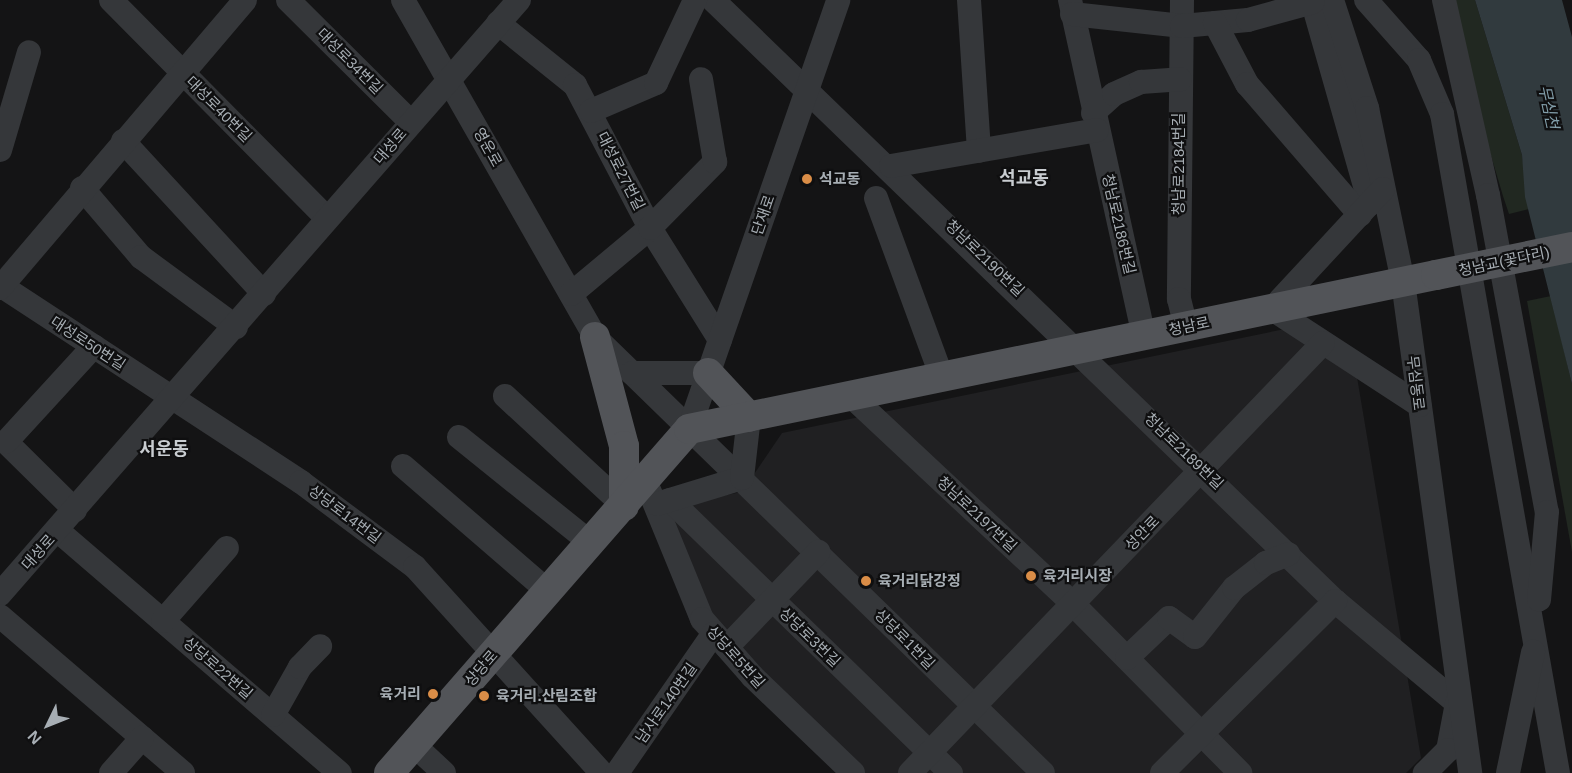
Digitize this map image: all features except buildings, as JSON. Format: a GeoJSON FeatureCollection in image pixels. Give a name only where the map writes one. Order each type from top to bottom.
{"type":"FeatureCollection","features":[{"type":"Feature","properties":{"kind":"main road","name":"청남교(꽃다리)"},"geometry":{"type":"LineString","coordinates":[[1436,275],[1572,247]]}},
{"type":"Feature","properties":{"kind":"main road","name":"청남로"},"geometry":{"type":"LineString","coordinates":[[689,429],[1436,275]]}},
{"type":"Feature","properties":{"kind":"main road"},"geometry":{"type":"LineString","coordinates":[[595,337],[619,418],[624,506]]}},
{"type":"Feature","properties":{"kind":"main road"},"geometry":{"type":"LineString","coordinates":[[708,373],[749,417]]}},
{"type":"Feature","properties":{"kind":"main road","name":"상당로"},"geometry":{"type":"LineString","coordinates":[[388,773],[624,506],[656,494],[689,429]]}},
{"type":"Feature","properties":{"kind":"street","name":"대성로40번길"},"geometry":{"type":"LineString","coordinates":[[111,0],[327,218]]}},
{"type":"Feature","properties":{"kind":"street","name":"대성로50번길"},"geometry":{"type":"LineString","coordinates":[[176,399],[0,286],[123,141],[186,76],[245,0]]}},
{"type":"Feature","properties":{"kind":"street","name":"대성로34번길"},"geometry":{"type":"LineString","coordinates":[[288,0],[411,122]]}},
{"type":"Feature","properties":{"kind":"street","name":"영운로"},"geometry":{"type":"LineString","coordinates":[[403,0],[595,337],[689,429]]}},
{"type":"Feature","properties":{"kind":"street","name":"대성로"},"geometry":{"type":"LineString","coordinates":[[0,594],[176,399],[327,218],[519,0]]}},
{"type":"Feature","properties":{"kind":"street"},"geometry":{"type":"LineString","coordinates":[[591,111],[656,83],[695,0]]}},
{"type":"Feature","properties":{"kind":"street","name":"청남로2190번길"},"geometry":{"type":"LineString","coordinates":[[713,0],[891,166],[1078,349]]}},
{"type":"Feature","properties":{"kind":"street","name":"단재로"},"geometry":{"type":"LineString","coordinates":[[689,429],[838,0]]}},
{"type":"Feature","properties":{"kind":"street"},"geometry":{"type":"LineString","coordinates":[[969,0],[979,151]]}},
{"type":"Feature","properties":{"kind":"street","name":"청남로2184번길"},"geometry":{"type":"LineString","coordinates":[[1182,0],[1179,299],[1186,327]]}},
{"type":"Feature","properties":{"kind":"street"},"geometry":{"type":"LineString","coordinates":[[1366,0],[1419,60],[1443,114],[1536,636],[1558,773]]}},
{"type":"Feature","properties":{"kind":"street"},"geometry":{"type":"LineString","coordinates":[[1444,0],[1488,195],[1547,512],[1536,636],[1508,773]]}},
{"type":"Feature","properties":{"kind":"street","name":"무심동로"},"geometry":{"type":"LineString","coordinates":[[1180,26],[1215,23],[1319,1],[1367,108],[1371,203],[1403,282],[1457,703],[1470,773]]}},
{"type":"Feature","properties":{"kind":"street","name":"청남로2186번길"},"geometry":{"type":"LineString","coordinates":[[1144,336],[1071,7],[1116,9],[1180,26]]}},
{"type":"Feature","properties":{"kind":"street","name":"대성로27번길"},"geometry":{"type":"LineString","coordinates":[[498,23],[575,85],[591,111],[650,228],[720,340]]}},
{"type":"Feature","properties":{"kind":"street","name":"무심동로"},"geometry":{"type":"LineString","coordinates":[[1215,23],[1247,84],[1371,203]]}},
{"type":"Feature","properties":{"kind":"street"},"geometry":{"type":"LineString","coordinates":[[0,150],[29,52]]}},
{"type":"Feature","properties":{"kind":"street"},"geometry":{"type":"LineString","coordinates":[[571,294],[650,228],[715,162],[701,79]]}},
{"type":"Feature","properties":{"kind":"street"},"geometry":{"type":"LineString","coordinates":[[891,166],[979,151],[1095,122],[1114,94],[1141,82],[1180,79]]}},
{"type":"Feature","properties":{"kind":"street"},"geometry":{"type":"LineString","coordinates":[[123,141],[264,294]]}},
{"type":"Feature","properties":{"kind":"street"},"geometry":{"type":"LineString","coordinates":[[82,188],[141,257],[236,327]]}},
{"type":"Feature","properties":{"kind":"street"},"geometry":{"type":"LineString","coordinates":[[876,198],[942,377]]}},
{"type":"Feature","properties":{"kind":"street"},"geometry":{"type":"LineString","coordinates":[[1371,203],[1272,309],[1419,405]]}},
{"type":"Feature","properties":{"kind":"street","name":"성안로"},"geometry":{"type":"LineString","coordinates":[[910,773],[1323,344]]}},
{"type":"Feature","properties":{"kind":"street"},"geometry":{"type":"LineString","coordinates":[[75,510],[3,439],[94,346]]}},
{"type":"Feature","properties":{"kind":"street","name":"청남로2189번길"},"geometry":{"type":"LineString","coordinates":[[1078,349],[1203,469],[1335,601],[1457,703]]}},
{"type":"Feature","properties":{"kind":"street"},"geometry":{"type":"LineString","coordinates":[[632,373],[708,373]]}},
{"type":"Feature","properties":{"kind":"street"},"geometry":{"type":"LineString","coordinates":[[505,396],[624,506]]}},
{"type":"Feature","properties":{"kind":"street","name":"청남로2197번길"},"geometry":{"type":"LineString","coordinates":[[851,396],[1073,604],[1240,773]]}},
{"type":"Feature","properties":{"kind":"street","name":"상당로14번길"},"geometry":{"type":"LineString","coordinates":[[176,399],[416,567],[602,773]]}},
{"type":"Feature","properties":{"kind":"street"},"geometry":{"type":"LineString","coordinates":[[656,494],[742,478],[749,417]]}},
{"type":"Feature","properties":{"kind":"street","name":"상당로1번길"},"geometry":{"type":"LineString","coordinates":[[689,429],[1043,773]]}},
{"type":"Feature","properties":{"kind":"street"},"geometry":{"type":"LineString","coordinates":[[459,437],[591,543]]}},
{"type":"Feature","properties":{"kind":"street"},"geometry":{"type":"LineString","coordinates":[[403,466],[548,591]]}},
{"type":"Feature","properties":{"kind":"street","name":"상당로3번길"},"geometry":{"type":"LineString","coordinates":[[656,494],[772,600],[951,773]]}},
{"type":"Feature","properties":{"kind":"street","name":"상당로5번길"},"geometry":{"type":"LineString","coordinates":[[656,494],[702,619],[720,640],[854,773]]}},
{"type":"Feature","properties":{"kind":"street","name":"상당로22번길"},"geometry":{"type":"LineString","coordinates":[[57,530],[340,773]]}},
{"type":"Feature","properties":{"kind":"street"},"geometry":{"type":"LineString","coordinates":[[163,621],[227,548]]}},
{"type":"Feature","properties":{"kind":"street","name":"남사로140번길"},"geometry":{"type":"LineString","coordinates":[[617,773],[720,640],[772,600],[818,552]]}},
{"type":"Feature","properties":{"kind":"street"},"geometry":{"type":"LineString","coordinates":[[1126,658],[1169,618],[1195,637],[1234,588],[1266,563],[1288,554]]}},
{"type":"Feature","properties":{"kind":"street"},"geometry":{"type":"LineString","coordinates":[[1162,773],[1335,601]]}},
{"type":"Feature","properties":{"kind":"street"},"geometry":{"type":"LineString","coordinates":[[0,616],[183,773]]}},
{"type":"Feature","properties":{"kind":"street"},"geometry":{"type":"LineString","coordinates":[[273,715],[300,668],[320,646]]}},
{"type":"Feature","properties":{"kind":"street"},"geometry":{"type":"LineString","coordinates":[[1425,773],[1448,750],[1457,703]]}},
{"type":"Feature","properties":{"kind":"street"},"geometry":{"type":"LineString","coordinates":[[111,773],[142,738]]}},
{"type":"Feature","properties":{"kind":"street"},"geometry":{"type":"LineString","coordinates":[[414,745],[444,773]]}},
{"type":"Feature","properties":{"kind":"shaded area"},"geometry":{"type":"Polygon","coordinates":[[[1455,0],[1475,0],[1522,155],[1529,209],[1509,214],[1473,95],[1455,0]]]}},
{"type":"Feature","properties":{"kind":"shaded area"},"geometry":{"type":"Polygon","coordinates":[[[1551,296],[1572,384],[1572,552],[1527,301],[1551,296]]]}},
{"type":"Feature","properties":{"kind":"shaded area","name":"육거리시장"},"geometry":{"type":"Polygon","coordinates":[[[1285,329],[1357,377],[1421,758],[1406,773],[844,773],[692,627],[655,526],[669,506],[742,492],[782,433],[1285,329]]]}},
{"type":"Feature","properties":{"kind":"water","name":"무심천"},"geometry":{"type":"Polygon","coordinates":[[[1475,0],[1562,0],[1572,37],[1572,384],[1525,197],[1522,155],[1475,0]]]}},
{"type":"Feature","properties":{"kind":"place","name":"석교동"},"geometry":{"type":"Point","coordinates":[807,179]}},
{"type":"Feature","properties":{"kind":"place","name":"육거리시장"},"geometry":{"type":"Point","coordinates":[1031,576]}},
{"type":"Feature","properties":{"kind":"place","name":"육거리닭강정"},"geometry":{"type":"Point","coordinates":[866,581]}},
{"type":"Feature","properties":{"kind":"place","name":"육거리"},"geometry":{"type":"Point","coordinates":[433,694]}},
{"type":"Feature","properties":{"kind":"place","name":"육거리.산림조합"},"geometry":{"type":"Point","coordinates":[484,696]}},
{"type":"Feature","properties":{"kind":"district","name":"석교동"},"geometry":{"type":"Point","coordinates":[1024,178]}},
{"type":"Feature","properties":{"kind":"district","name":"서운동"},"geometry":{"type":"Point","coordinates":[164,449]}}]}
